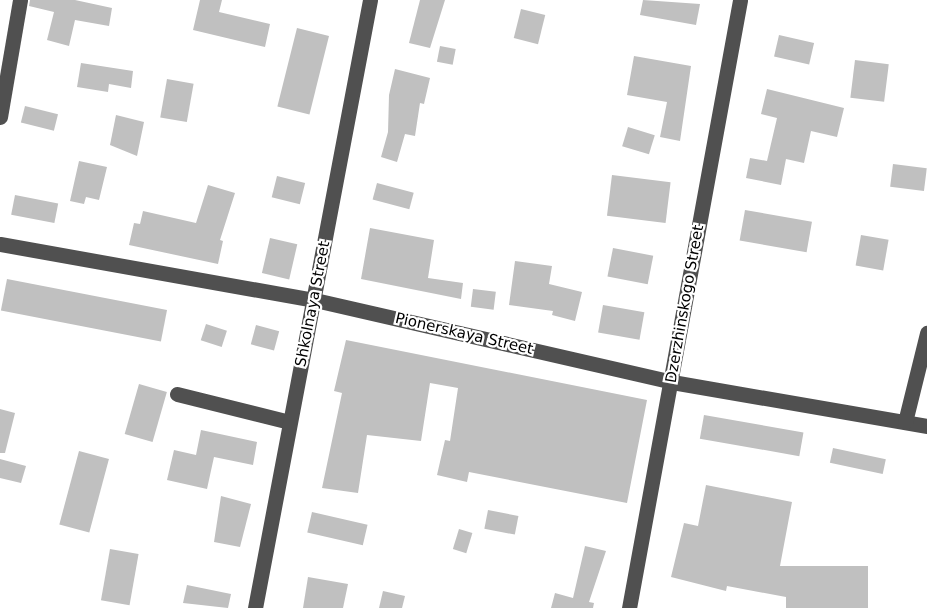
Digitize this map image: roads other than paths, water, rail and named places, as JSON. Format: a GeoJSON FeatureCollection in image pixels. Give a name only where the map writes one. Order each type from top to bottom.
{"type":"FeatureCollection","features":[{"type":"Feature","properties":{"kind":"street"},"geometry":{"type":"LineString","coordinates":[[0,117],[20,0]]}},
{"type":"Feature","properties":{"kind":"street","name":"Shkolnaya Street"},"geometry":{"type":"LineString","coordinates":[[255,608],[370,0]]}},
{"type":"Feature","properties":{"kind":"street","name":"Dzerzhinskogo Street"},"geometry":{"type":"LineString","coordinates":[[629,608],[741,0]]}},
{"type":"Feature","properties":{"kind":"street","name":"Pionerskaya Street"},"geometry":{"type":"LineString","coordinates":[[0,244],[315,300],[672,382],[927,426]]}},
{"type":"Feature","properties":{"kind":"street"},"geometry":{"type":"LineString","coordinates":[[905,422],[927,333]]}},
{"type":"Feature","properties":{"kind":"street"},"geometry":{"type":"LineString","coordinates":[[177,394],[289,422]]}}]}
